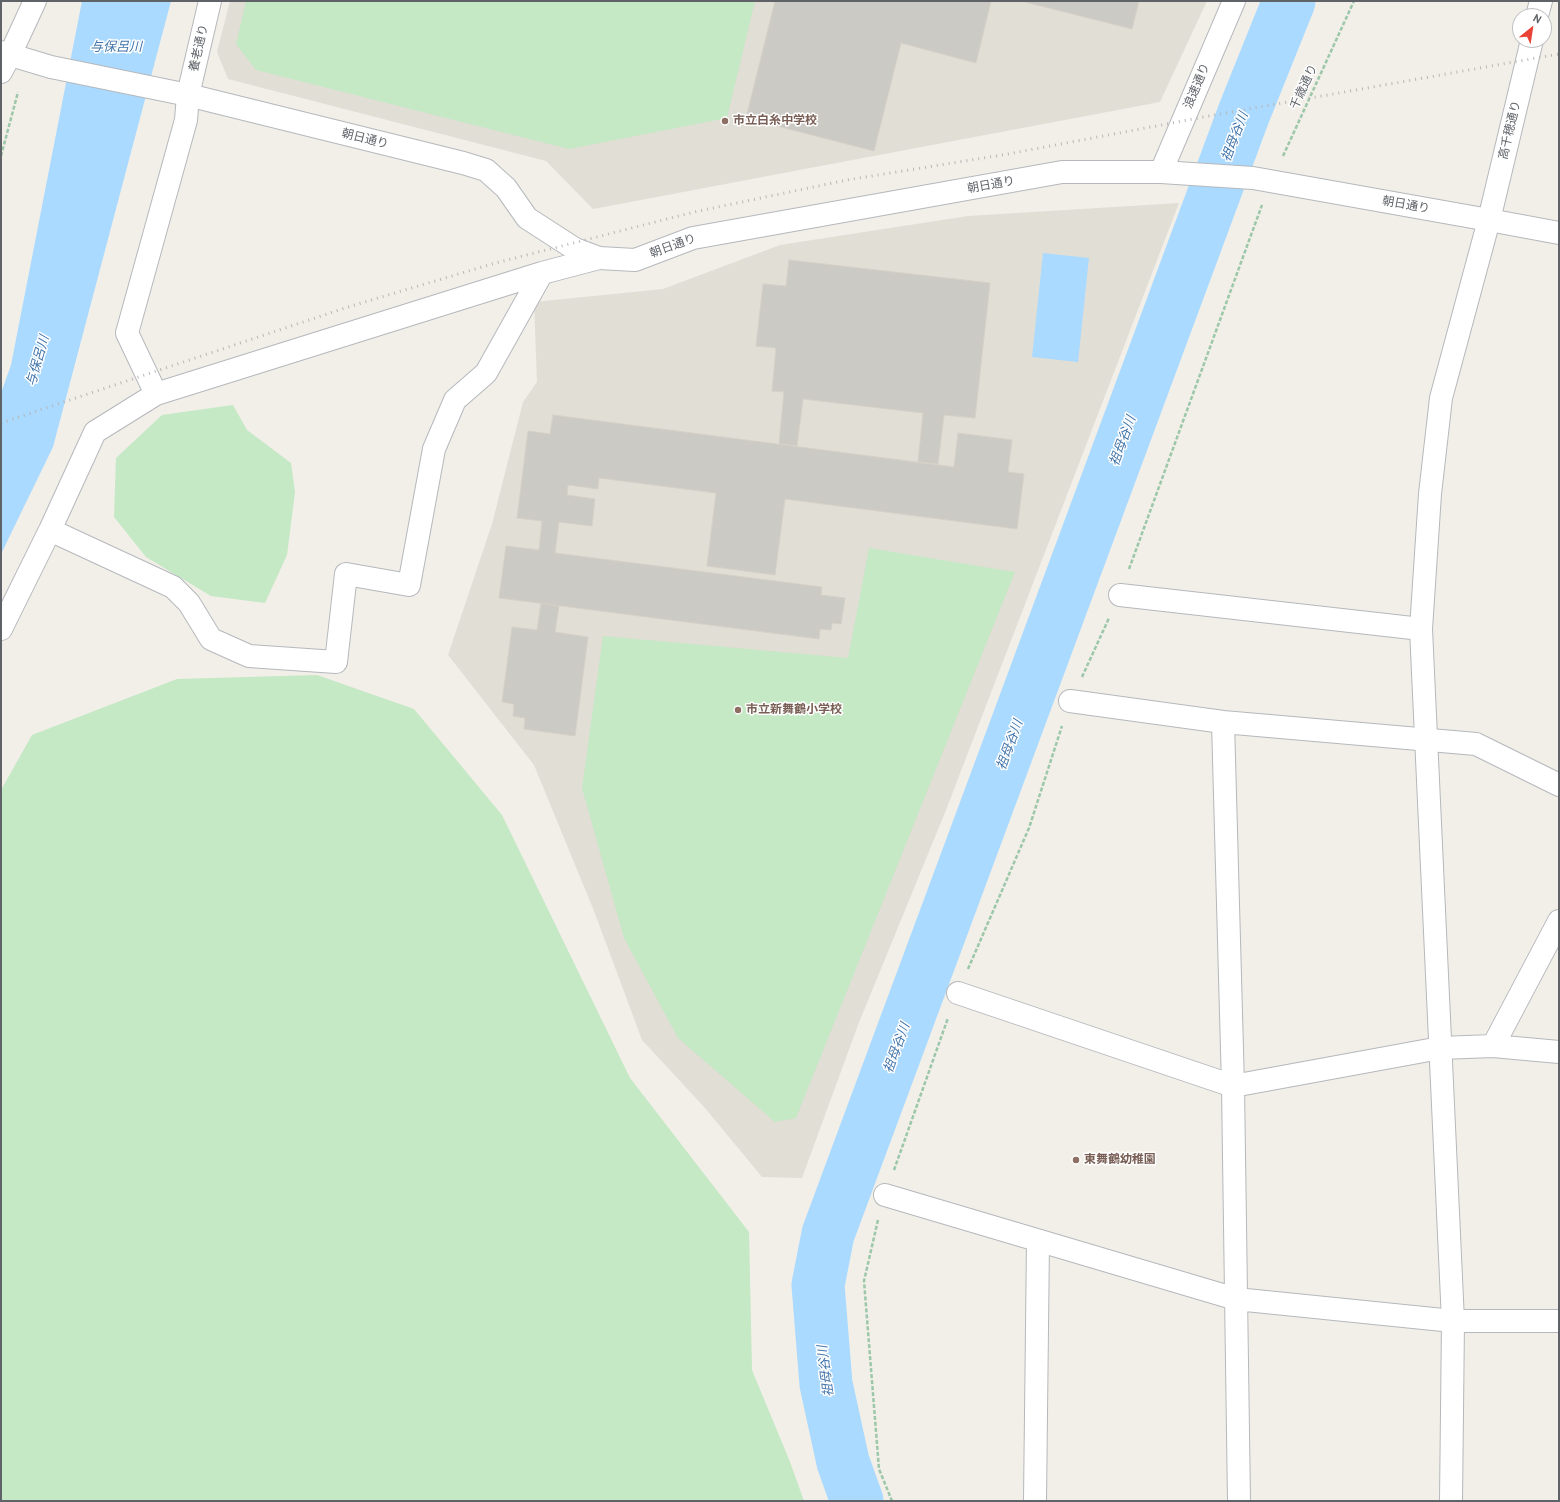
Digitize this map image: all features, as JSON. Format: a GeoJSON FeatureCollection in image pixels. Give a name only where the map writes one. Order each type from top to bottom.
{"type":"FeatureCollection","features":[{"type":"Feature","properties":{"kind":"street"},"geometry":{"type":"LineString","coordinates":[[4,59],[35,1]]}},
{"type":"Feature","properties":{"kind":"street","name":"養老通り"},"geometry":{"type":"LineString","coordinates":[[156,394],[127,333],[186,120],[188,95],[210,1]]}},
{"type":"Feature","properties":{"kind":"street","name":"浪速通り"},"geometry":{"type":"LineString","coordinates":[[1161,172],[1234,1]]}},
{"type":"Feature","properties":{"kind":"street","name":"高千穂通り"},"geometry":{"type":"LineString","coordinates":[[1451,1501],[1453,1321],[1421,628],[1430,494],[1441,398],[1489,220],[1530,48]]}},
{"type":"Feature","properties":{"kind":"street","name":"朝日通り"},"geometry":{"type":"LineString","coordinates":[[4,59],[188,95],[486,170],[506,188],[527,218],[576,249],[599,258],[635,260],[693,238],[1062,172],[1161,172],[1262,179],[1559,233]]}},
{"type":"Feature","properties":{"kind":"street"},"geometry":{"type":"LineString","coordinates":[[1,630],[50,530],[95,432],[156,394],[542,273],[599,258]]}},
{"type":"Feature","properties":{"kind":"street"},"geometry":{"type":"LineString","coordinates":[[50,530],[173,587],[190,603],[211,638],[249,656],[336,662],[346,574],[409,585],[434,449],[455,400],[486,373],[542,273]]}},
{"type":"Feature","properties":{"kind":"street"},"geometry":{"type":"LineString","coordinates":[[1120,595],[1421,628]]}},
{"type":"Feature","properties":{"kind":"street"},"geometry":{"type":"LineString","coordinates":[[1070,701],[1222,722],[1476,744],[1559,785]]}},
{"type":"Feature","properties":{"kind":"street"},"geometry":{"type":"LineString","coordinates":[[1222,722],[1233,1086],[1239,1501]]}},
{"type":"Feature","properties":{"kind":"street"},"geometry":{"type":"LineString","coordinates":[[1493,1046],[1559,921]]}},
{"type":"Feature","properties":{"kind":"street"},"geometry":{"type":"LineString","coordinates":[[958,992],[1233,1086],[1440,1048],[1493,1046],[1559,1052]]}},
{"type":"Feature","properties":{"kind":"street"},"geometry":{"type":"LineString","coordinates":[[885,1195],[1236,1299],[1453,1321],[1559,1321]]}},
{"type":"Feature","properties":{"kind":"street"},"geometry":{"type":"LineString","coordinates":[[1035,1501],[1038,1241]]}},
{"type":"Feature","properties":{"kind":"path","name":"千歳通り"},"geometry":{"type":"LineString","coordinates":[[892,1501],[879,1469],[864,1281],[885,1195],[958,992],[1029,828],[1070,701],[1120,595],[1262,179],[1354,1]]}},
{"type":"Feature","properties":{"kind":"path"},"geometry":{"type":"LineString","coordinates":[[1,156],[19,89]]}},
{"type":"Feature","properties":{"kind":"shaded area","name":"市立白糸中学校"},"geometry":{"type":"Polygon","coordinates":[[[230,1],[1207,1],[1160,102],[593,209],[546,161],[228,79],[217,52],[230,1]]]}},
{"type":"Feature","properties":{"kind":"shaded area","name":"市立新舞鶴小学校"},"geometry":{"type":"Polygon","coordinates":[[[1179,203],[946,810],[858,1025],[802,1178],[762,1177],[705,1108],[642,1040],[594,911],[534,765],[448,655],[492,524],[523,402],[537,382],[534,302],[663,289],[780,245],[968,216],[1179,203]]]}},
{"type":"Feature","properties":{"kind":"green space"},"geometry":{"type":"Polygon","coordinates":[[[246,1],[755,1],[727,118],[569,149],[256,70],[236,44],[246,1]]]}},
{"type":"Feature","properties":{"kind":"green space"},"geometry":{"type":"Polygon","coordinates":[[[233,405],[247,430],[291,463],[295,492],[287,555],[265,603],[211,596],[146,557],[114,517],[116,458],[162,415],[233,405]]]}},
{"type":"Feature","properties":{"kind":"green space"},"geometry":{"type":"Polygon","coordinates":[[[869,548],[1015,572],[796,1118],[775,1122],[678,1038],[624,938],[582,788],[603,636],[848,658],[869,548]]]}},
{"type":"Feature","properties":{"kind":"green space"},"geometry":{"type":"Polygon","coordinates":[[[317,675],[414,709],[502,815],[630,1078],[749,1232],[752,1370],[790,1462],[804,1501],[1,1501],[1,790],[32,735],[177,679],[317,675]]]}},
{"type":"Feature","properties":{"kind":"water","name":"与保呂川"},"geometry":{"type":"Polygon","coordinates":[[[82,1],[171,1],[53,447],[1,554],[1,393],[11,365],[82,1]]]}},
{"type":"Feature","properties":{"kind":"water"},"geometry":{"type":"Polygon","coordinates":[[[1043,253],[1089,258],[1078,362],[1032,357],[1043,253]]]}},
{"type":"Feature","properties":{"kind":"building"},"geometry":{"type":"Polygon","coordinates":[[[775,1],[991,1],[976,63],[901,43],[874,151],[746,118],[775,1]]]}},
{"type":"Feature","properties":{"kind":"building"},"geometry":{"type":"Polygon","coordinates":[[[1021,1],[1139,1],[1132,29],[1021,1]]]}},
{"type":"Feature","properties":{"kind":"building"},"geometry":{"type":"Polygon","coordinates":[[[789,260],[990,283],[975,418],[944,415],[938,464],[918,462],[923,413],[803,399],[797,446],[779,444],[784,392],[772,391],[776,348],[756,346],[763,284],[786,286],[789,260]]]}},
{"type":"Feature","properties":{"kind":"building"},"geometry":{"type":"Polygon","coordinates":[[[553,415],[954,467],[958,433],[1012,440],[1008,472],[1024,474],[1017,529],[785,499],[775,575],[707,566],[716,493],[599,478],[598,489],[568,485],[567,495],[595,499],[592,526],[559,522],[555,553],[822,587],[821,595],[845,598],[841,624],[832,623],[831,630],[820,629],[819,639],[499,598],[506,546],[539,550],[542,521],[517,518],[528,431],[550,434],[553,415]]]}},
{"type":"Feature","properties":{"kind":"building"},"geometry":{"type":"Polygon","coordinates":[[[541,603],[559,606],[555,632],[588,637],[575,736],[524,729],[525,718],[513,716],[514,704],[502,702],[512,627],[537,630],[541,603]]]}},
{"type":"Feature","properties":{"kind":"waterway","name":"祖母谷川"},"geometry":{"type":"LineString","coordinates":[[857,1501],[843,1462],[826,1384],[818,1285],[828,1234],[1244,113],[1289,1]]}},
{"type":"Feature","properties":{"kind":"railway"},"geometry":{"type":"LineString","coordinates":[[1,423],[348,307],[492,264],[694,212],[847,180],[1008,154],[1209,116],[1559,54]]}},
{"type":"Feature","properties":{"kind":"place","name":"市立白糸中学校"},"geometry":{"type":"Point","coordinates":[725,121]}},
{"type":"Feature","properties":{"kind":"place","name":"市立新舞鶴小学校"},"geometry":{"type":"Point","coordinates":[738,710]}},
{"type":"Feature","properties":{"kind":"place","name":"東舞鶴幼稚園"},"geometry":{"type":"Point","coordinates":[1076,1160]}}]}
